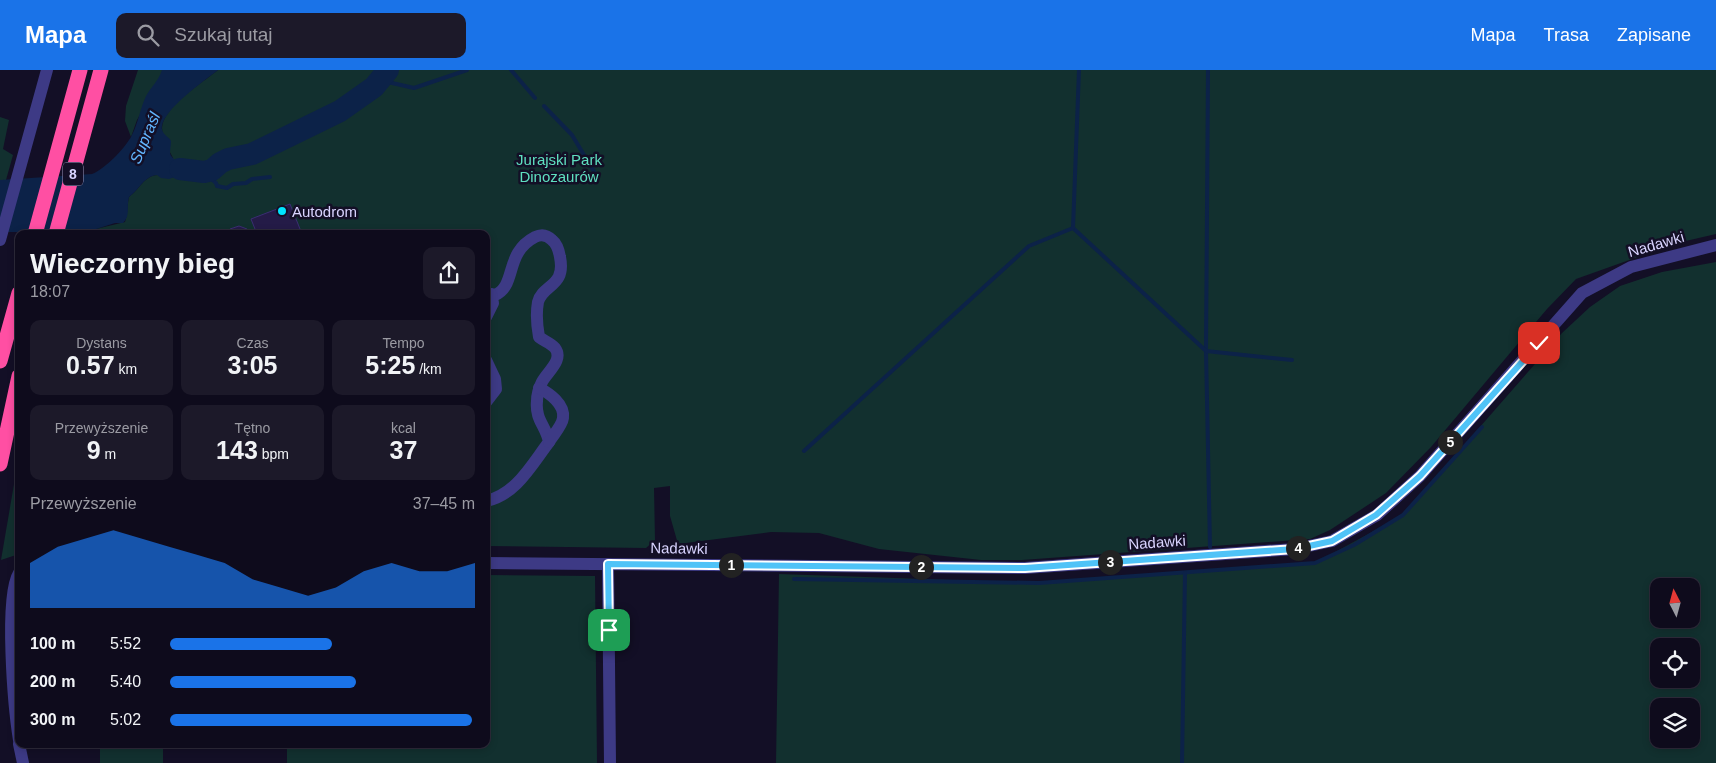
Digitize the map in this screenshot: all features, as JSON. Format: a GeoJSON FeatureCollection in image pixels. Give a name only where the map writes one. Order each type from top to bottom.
{"type":"FeatureCollection","features":[{"type":"Feature","properties":{"kind":"highway","name":"8"},"geometry":{"type":"LineString","coordinates":[[36,230],[80,70]]}},
{"type":"Feature","properties":{"kind":"highway","name":"8"},"geometry":{"type":"LineString","coordinates":[[57,230],[101,70]]}},
{"type":"Feature","properties":{"kind":"highway"},"geometry":{"type":"LineString","coordinates":[[0,361],[15,307]]}},
{"type":"Feature","properties":{"kind":"highway"},"geometry":{"type":"LineString","coordinates":[[0,464],[15,395]]}},
{"type":"Feature","properties":{"kind":"street"},"geometry":{"type":"LineString","coordinates":[[0,240],[46,70]]}},
{"type":"Feature","properties":{"kind":"street"},"geometry":{"type":"LineString","coordinates":[[490,293],[495,295],[500,293],[506,286],[518,250],[539,235],[545,235],[552,240],[558,248],[562,268],[558,280],[540,298],[538,305],[539,337],[554,346],[558,357],[556,363],[542,380],[537,402],[537,416],[548,442]]}},
{"type":"Feature","properties":{"kind":"street","name":"Nadawki"},"geometry":{"type":"LineString","coordinates":[[490,563],[1025,568],[1295,549],[1332,541],[1376,515],[1420,476],[1582,293],[1631,267],[1716,245]]}},
{"type":"Feature","properties":{"kind":"street"},"geometry":{"type":"LineString","coordinates":[[490,298],[492,308],[490,311]]}},
{"type":"Feature","properties":{"kind":"street"},"geometry":{"type":"LineString","coordinates":[[490,368],[495,379],[496,389],[490,397]]}},
{"type":"Feature","properties":{"kind":"street"},"geometry":{"type":"LineString","coordinates":[[490,499],[510,490],[523,477],[563,419],[559,404],[549,393],[539,388]]}},
{"type":"Feature","properties":{"kind":"street"},"geometry":{"type":"LineString","coordinates":[[608,564],[610,763]]}},
{"type":"Feature","properties":{"kind":"street"},"geometry":{"type":"LineString","coordinates":[[15,583],[12,627],[12,680],[15,706]]}},
{"type":"Feature","properties":{"kind":"street"},"geometry":{"type":"LineString","coordinates":[[20,748],[23,763]]}},
{"type":"Feature","properties":{"kind":"green space"},"geometry":{"type":"Polygon","coordinates":[[[138,70],[164,70],[137,120],[131,137],[125,121],[126,106],[138,70]]]}},
{"type":"Feature","properties":{"kind":"green space","name":"Jurajski Park Dinozaurów"},"geometry":{"type":"Polygon","coordinates":[[[218,70],[1716,70],[1716,234],[1677,243],[1576,279],[1547,309],[1431,447],[1386,493],[1330,530],[1310,539],[1022,560],[981,560],[879,549],[819,533],[771,532],[678,544],[670,516],[670,486],[654,488],[655,540],[646,548],[490,546],[490,230],[92,230],[125,222],[129,197],[145,181],[157,175],[173,158],[162,128],[169,112],[184,96],[218,70]]]}},
{"type":"Feature","properties":{"kind":"green space"},"geometry":{"type":"Polygon","coordinates":[[[0,117],[9,120],[3,149],[13,155],[6,180],[0,180],[0,117]]]}},
{"type":"Feature","properties":{"kind":"green space"},"geometry":{"type":"Polygon","coordinates":[[[1716,262],[1716,763],[776,763],[779,574],[1039,583],[1315,563],[1403,515],[1562,333],[1590,307],[1620,286],[1662,272],[1716,262]]]}},
{"type":"Feature","properties":{"kind":"green space"},"geometry":{"type":"Polygon","coordinates":[[[15,478],[15,555],[1,560],[15,478]]]}},
{"type":"Feature","properties":{"kind":"green space"},"geometry":{"type":"Polygon","coordinates":[[[490,575],[595,576],[597,763],[287,763],[287,748],[490,748],[490,575]]]}},
{"type":"Feature","properties":{"kind":"green space"},"geometry":{"type":"Polygon","coordinates":[[[100,748],[163,748],[163,763],[100,763],[100,748]]]}},
{"type":"Feature","properties":{"kind":"water","name":"Supraśl"},"geometry":{"type":"Polygon","coordinates":[[[162,70],[218,70],[183,98],[166,116],[162,125],[163,132],[171,141],[170,153],[172,157],[186,165],[207,168],[210,172],[208,176],[183,174],[169,179],[161,178],[157,175],[152,176],[129,197],[128,214],[123,223],[115,223],[93,230],[15,230],[15,232],[0,232],[0,180],[92,174],[103,168],[128,142],[146,96],[162,70]]]}},
{"type":"Feature","properties":{"kind":"building","name":"Autodrom"},"geometry":{"type":"Polygon","coordinates":[[[290,204],[300,230],[255,230],[251,219],[290,204]]]}},
{"type":"Feature","properties":{"kind":"building"},"geometry":{"type":"Polygon","coordinates":[[[239,226],[248,230],[229,230],[239,226]]]}},
{"type":"Feature","properties":{"kind":"waterway"},"geometry":{"type":"LineString","coordinates":[[180,169],[204,172],[212,170],[228,159],[252,154],[340,111],[374,87],[388,70]]}},
{"type":"Feature","properties":{"kind":"waterway"},"geometry":{"type":"LineString","coordinates":[[379,80],[414,88],[467,70]]}},
{"type":"Feature","properties":{"kind":"waterway"},"geometry":{"type":"LineString","coordinates":[[511,70],[535,98]]}},
{"type":"Feature","properties":{"kind":"waterway"},"geometry":{"type":"LineString","coordinates":[[804,451],[1029,246],[1073,228],[1079,70]]}},
{"type":"Feature","properties":{"kind":"waterway"},"geometry":{"type":"LineString","coordinates":[[1208,70],[1206,351],[1210,547]]}},
{"type":"Feature","properties":{"kind":"waterway"},"geometry":{"type":"LineString","coordinates":[[544,106],[572,135],[596,175]]}},
{"type":"Feature","properties":{"kind":"waterway"},"geometry":{"type":"LineString","coordinates":[[206,174],[217,186],[227,188],[233,184],[246,183],[252,179],[270,177]]}},
{"type":"Feature","properties":{"kind":"waterway"},"geometry":{"type":"LineString","coordinates":[[1073,228],[1206,351],[1292,360]]}},
{"type":"Feature","properties":{"kind":"waterway"},"geometry":{"type":"LineString","coordinates":[[794,579],[1039,583],[1315,563],[1354,545],[1403,515],[1482,427]]}},
{"type":"Feature","properties":{"kind":"waterway"},"geometry":{"type":"LineString","coordinates":[[1182,763],[1185,573]]}},
{"type":"Feature","properties":{"kind":"place","name":"Autodrom"},"geometry":{"type":"Point","coordinates":[282,211]}},
{"type":"Feature","properties":{"kind":"route"},"geometry":{"type":"LineString","coordinates":[[609,630],[608,564],[1025,568],[1295,549],[1332,541],[1376,515],[1420,476],[1539,343]]}}]}
